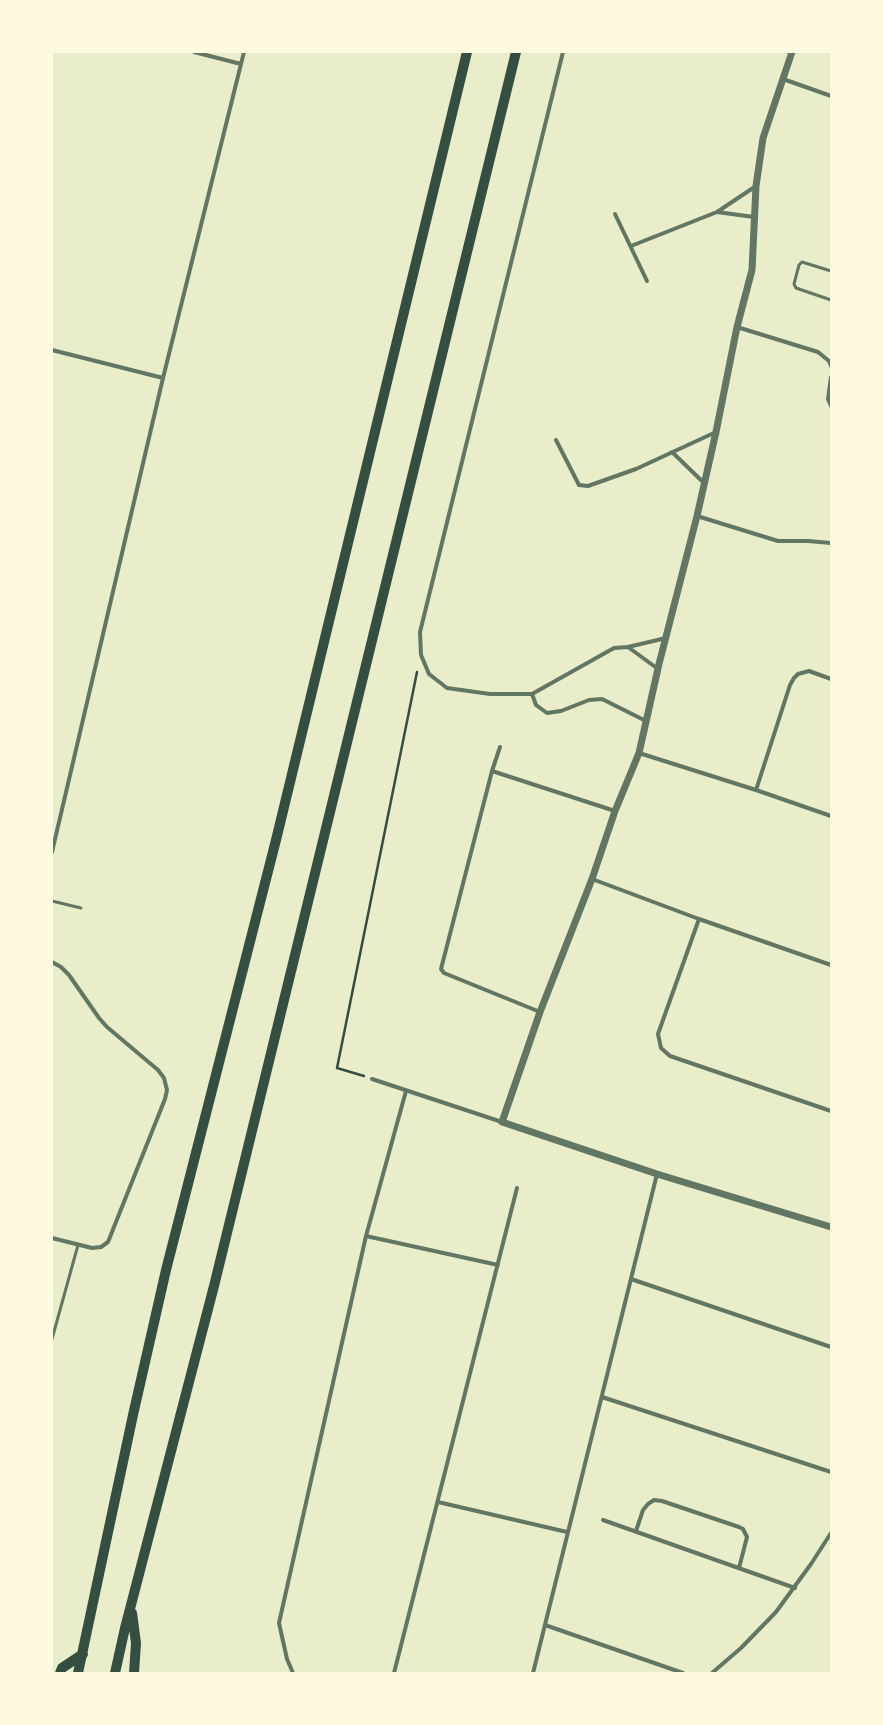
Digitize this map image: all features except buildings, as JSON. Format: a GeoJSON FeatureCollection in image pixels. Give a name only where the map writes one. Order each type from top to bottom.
{"type":"FeatureCollection","features":[{"type":"Feature","properties":{"kind":"main road"},"geometry":{"type":"LineString","coordinates":[[78,1673],[133,1415],[166,1270],[273,854],[467,52]]}},
{"type":"Feature","properties":{"kind":"main road"},"geometry":{"type":"LineString","coordinates":[[116,1673],[214,1286],[516,52]]}},
{"type":"Feature","properties":{"kind":"main road"},"geometry":{"type":"LineString","coordinates":[[131,1609],[136,1643],[134,1673]]}},
{"type":"Feature","properties":{"kind":"main road"},"geometry":{"type":"LineString","coordinates":[[60,1673],[62,1668],[83,1654]]}},
{"type":"Feature","properties":{"kind":"street"},"geometry":{"type":"LineString","coordinates":[[194,52],[241,64]]}},
{"type":"Feature","properties":{"kind":"street"},"geometry":{"type":"LineString","coordinates":[[52,852],[164,378],[244,52]]}},
{"type":"Feature","properties":{"kind":"street"},"geometry":{"type":"LineString","coordinates":[[564,52],[420,632],[421,655],[429,674],[447,688],[490,694],[532,694],[614,648],[628,647],[666,638]]}},
{"type":"Feature","properties":{"kind":"street"},"geometry":{"type":"LineString","coordinates":[[502,1122],[540,1012],[592,879],[615,811],[639,752],[697,516],[737,327],[752,270],[756,186],[763,138],[792,52]]}},
{"type":"Feature","properties":{"kind":"street"},"geometry":{"type":"LineString","coordinates":[[783,79],[831,96]]}},
{"type":"Feature","properties":{"kind":"street"},"geometry":{"type":"LineString","coordinates":[[631,246],[717,212],[756,186]]}},
{"type":"Feature","properties":{"kind":"street"},"geometry":{"type":"LineString","coordinates":[[717,212],[754,218]]}},
{"type":"Feature","properties":{"kind":"street"},"geometry":{"type":"LineString","coordinates":[[616,214],[647,281]]}},
{"type":"Feature","properties":{"kind":"street"},"geometry":{"type":"LineString","coordinates":[[737,327],[818,352],[830,361],[831,366]]}},
{"type":"Feature","properties":{"kind":"street"},"geometry":{"type":"LineString","coordinates":[[52,350],[164,378]]}},
{"type":"Feature","properties":{"kind":"street"},"geometry":{"type":"LineString","coordinates":[[831,377],[828,399],[831,406]]}},
{"type":"Feature","properties":{"kind":"street"},"geometry":{"type":"LineString","coordinates":[[556,440],[579,485],[588,486],[636,470],[716,432]]}},
{"type":"Feature","properties":{"kind":"street"},"geometry":{"type":"LineString","coordinates":[[672,452],[704,483]]}},
{"type":"Feature","properties":{"kind":"street"},"geometry":{"type":"LineString","coordinates":[[697,516],[778,541],[831,543]]}},
{"type":"Feature","properties":{"kind":"street"},"geometry":{"type":"LineString","coordinates":[[628,647],[658,670]]}},
{"type":"Feature","properties":{"kind":"street"},"geometry":{"type":"LineString","coordinates":[[756,790],[790,685],[794,678],[798,674],[809,671],[831,678]]}},
{"type":"Feature","properties":{"kind":"street"},"geometry":{"type":"LineString","coordinates":[[532,694],[536,706],[547,713],[561,711],[589,700],[602,699],[646,720]]}},
{"type":"Feature","properties":{"kind":"street"},"geometry":{"type":"LineString","coordinates":[[500,747],[492,771],[441,969],[444,973],[540,1012]]}},
{"type":"Feature","properties":{"kind":"street"},"geometry":{"type":"LineString","coordinates":[[639,752],[831,816]]}},
{"type":"Feature","properties":{"kind":"street"},"geometry":{"type":"LineString","coordinates":[[492,771],[615,811]]}},
{"type":"Feature","properties":{"kind":"street"},"geometry":{"type":"LineString","coordinates":[[592,879],[699,919],[831,965]]}},
{"type":"Feature","properties":{"kind":"street"},"geometry":{"type":"LineString","coordinates":[[699,919],[658,1034],[661,1048],[670,1056],[831,1111]]}},
{"type":"Feature","properties":{"kind":"street"},"geometry":{"type":"LineString","coordinates":[[52,962],[61,967],[69,975],[98,1018],[107,1028],[158,1070],[164,1078],[167,1090],[165,1099],[108,1242],[101,1247],[92,1248],[52,1238]]}},
{"type":"Feature","properties":{"kind":"street"},"geometry":{"type":"LineString","coordinates":[[372,1079],[658,1174],[831,1227]]}},
{"type":"Feature","properties":{"kind":"street"},"geometry":{"type":"LineString","coordinates":[[293,1673],[287,1659],[279,1623],[366,1236],[406,1091]]}},
{"type":"Feature","properties":{"kind":"street"},"geometry":{"type":"LineString","coordinates":[[533,1673],[567,1532],[658,1174]]}},
{"type":"Feature","properties":{"kind":"street"},"geometry":{"type":"LineString","coordinates":[[394,1673],[518,1188]]}},
{"type":"Feature","properties":{"kind":"street"},"geometry":{"type":"LineString","coordinates":[[366,1236],[498,1265]]}},
{"type":"Feature","properties":{"kind":"street"},"geometry":{"type":"LineString","coordinates":[[631,1279],[831,1346]]}},
{"type":"Feature","properties":{"kind":"street"},"geometry":{"type":"LineString","coordinates":[[602,1397],[831,1472]]}},
{"type":"Feature","properties":{"kind":"street"},"geometry":{"type":"LineString","coordinates":[[636,1532],[643,1510],[654,1500],[662,1501],[739,1527],[746,1533],[747,1541],[739,1568]]}},
{"type":"Feature","properties":{"kind":"street"},"geometry":{"type":"LineString","coordinates":[[438,1502],[567,1532]]}},
{"type":"Feature","properties":{"kind":"street"},"geometry":{"type":"LineString","coordinates":[[603,1520],[795,1588]]}},
{"type":"Feature","properties":{"kind":"street"},"geometry":{"type":"LineString","coordinates":[[712,1673],[741,1648],[776,1612],[795,1588],[831,1533]]}},
{"type":"Feature","properties":{"kind":"street"},"geometry":{"type":"LineString","coordinates":[[545,1625],[683,1673]]}},
{"type":"Feature","properties":{"kind":"lane"},"geometry":{"type":"LineString","coordinates":[[831,271],[802,262],[799,265],[794,284],[796,288],[831,300]]}},
{"type":"Feature","properties":{"kind":"lane"},"geometry":{"type":"LineString","coordinates":[[52,901],[81,908]]}},
{"type":"Feature","properties":{"kind":"lane"},"geometry":{"type":"LineString","coordinates":[[52,1339],[78,1245]]}},
{"type":"Feature","properties":{"kind":"path"},"geometry":{"type":"LineString","coordinates":[[372,1079],[337,1068],[421,655]]}}]}
